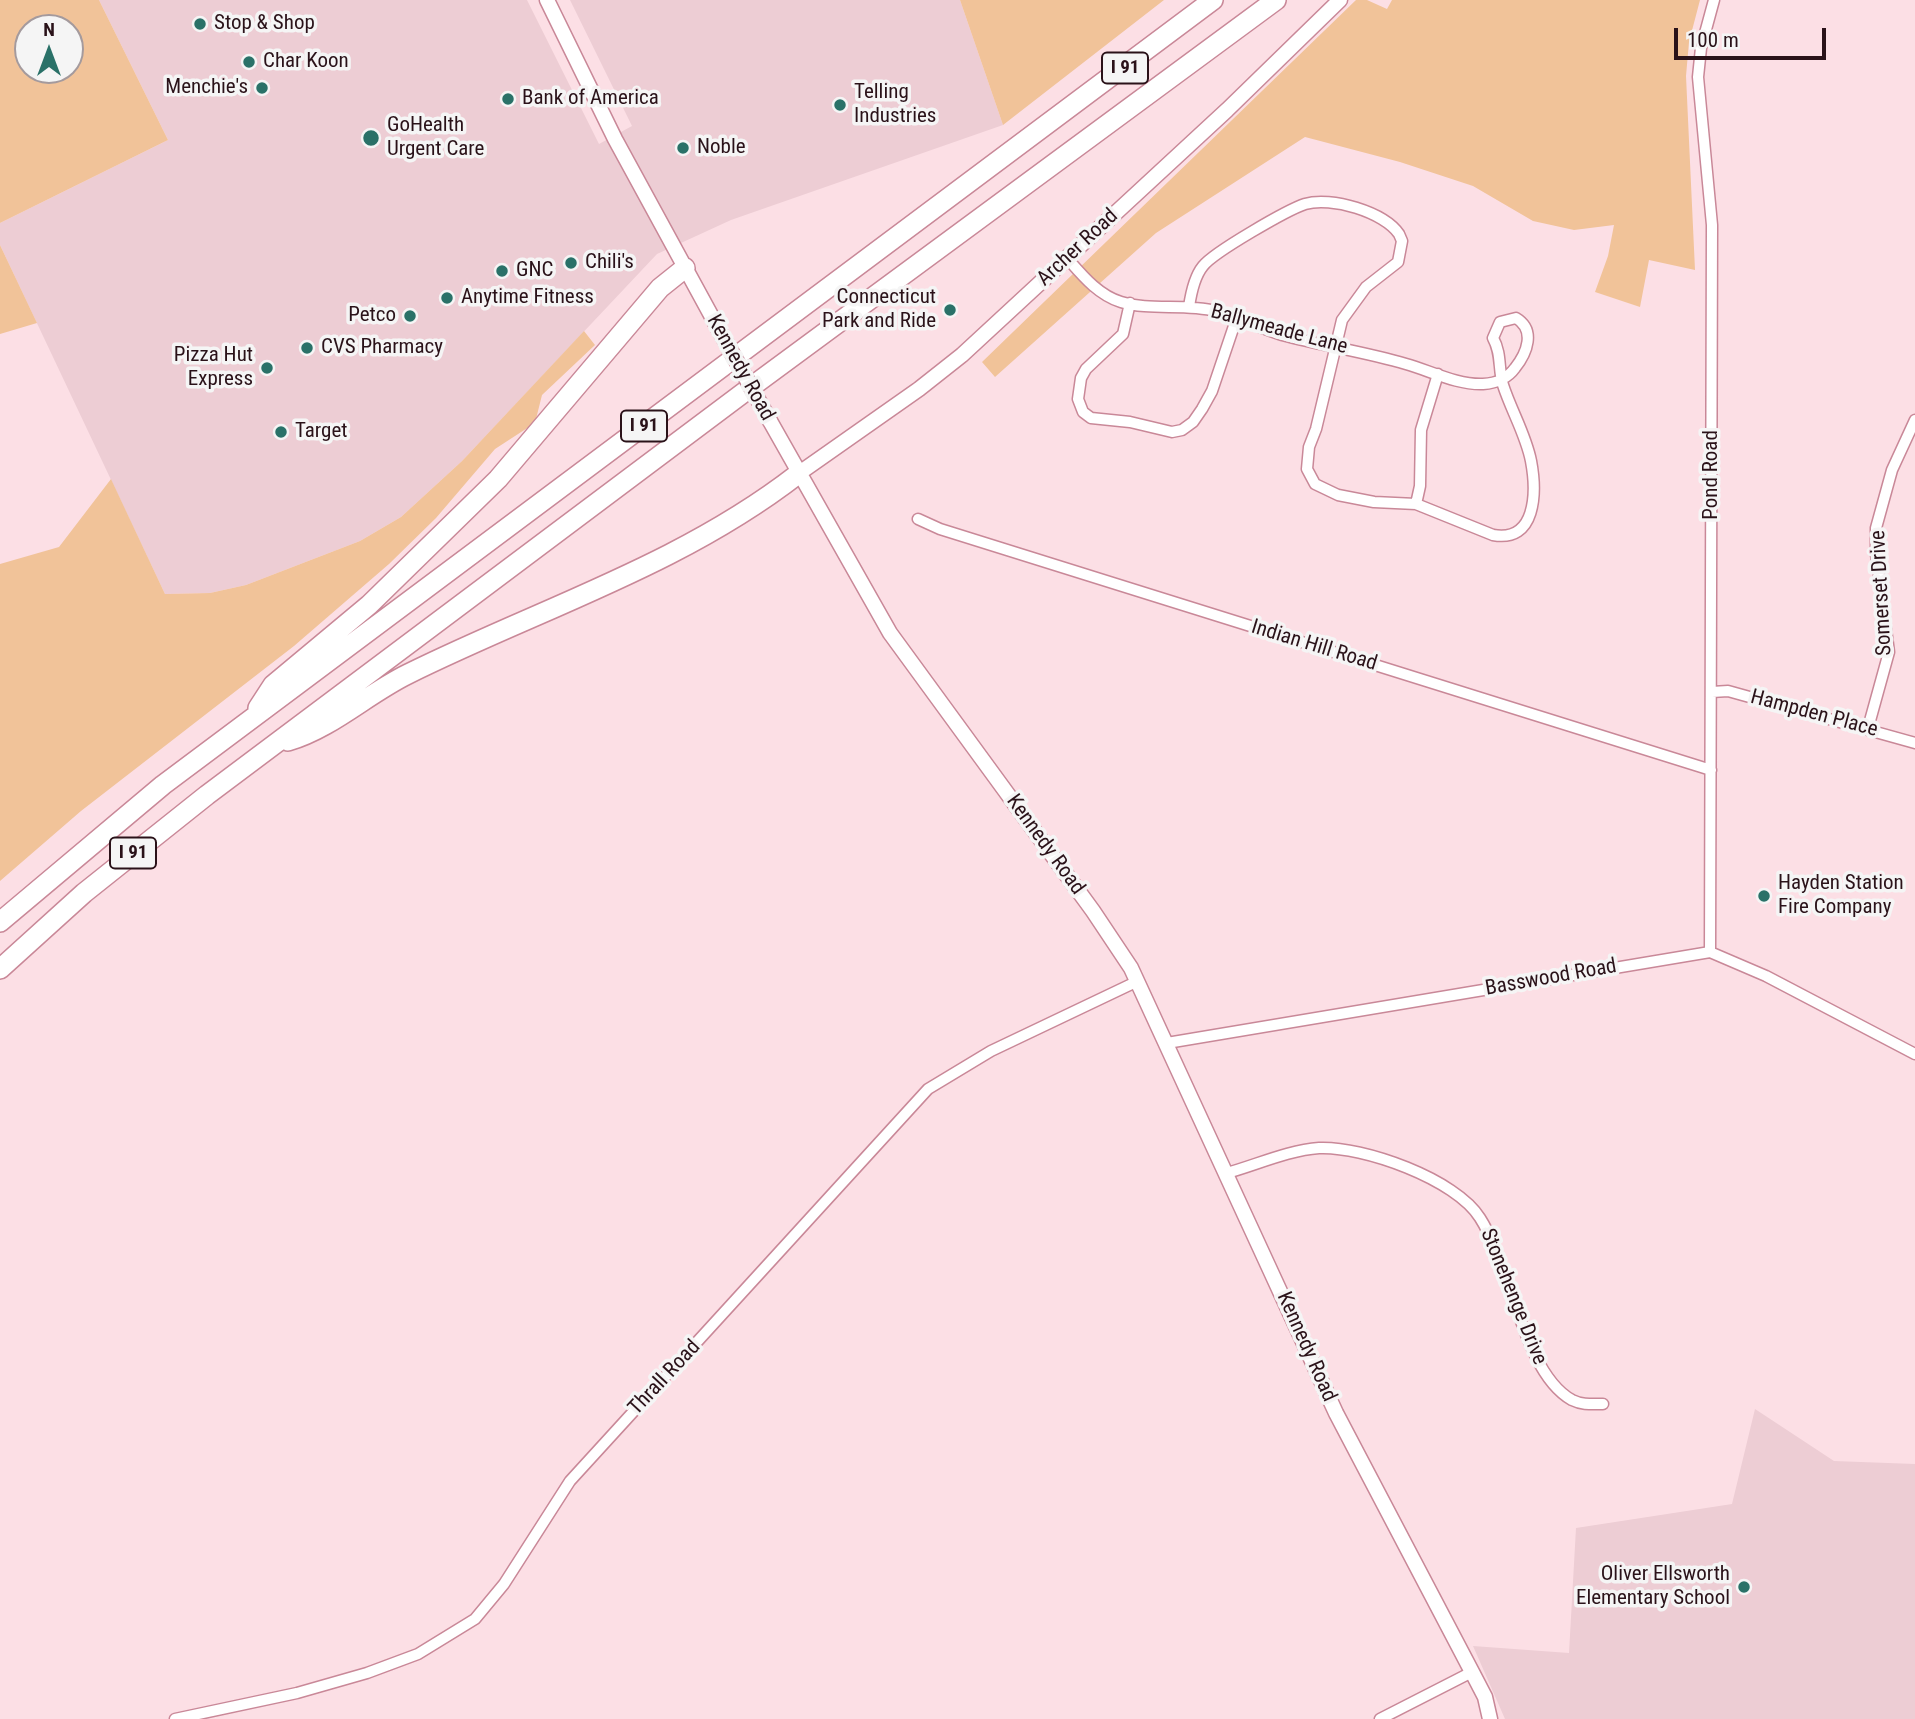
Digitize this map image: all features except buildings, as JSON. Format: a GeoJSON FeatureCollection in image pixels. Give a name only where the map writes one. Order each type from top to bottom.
{"type":"FeatureCollection","features":[{"type":"Feature","properties":{"kind":"highway","name":"I 91"},"geometry":{"type":"LineString","coordinates":[[0,922],[120,819],[1213,0]]}},
{"type":"Feature","properties":{"kind":"highway","name":"I 91"},"geometry":{"type":"LineString","coordinates":[[0,968],[110,872],[273,745],[743,393],[1276,0]]}},
{"type":"Feature","properties":{"kind":"highway"},"geometry":{"type":"LineString","coordinates":[[253,718],[273,685],[369,605],[498,480],[660,288],[685,268]]}},
{"type":"Feature","properties":{"kind":"highway"},"geometry":{"type":"LineString","coordinates":[[273,745],[319,729],[419,668],[658,562],[735,517],[798,474]]}},
{"type":"Feature","properties":{"kind":"street","name":"Kennedy Road"},"geometry":{"type":"LineString","coordinates":[[547,0],[615,139],[798,474],[890,633],[1093,911],[1138,981],[1336,1413],[1485,1697],[1490,1719]]}},
{"type":"Feature","properties":{"kind":"street","name":"Archer Road"},"geometry":{"type":"LineString","coordinates":[[798,474],[942,372],[1068,258],[1340,0]]}},
{"type":"Feature","properties":{"kind":"street","name":"Pond Road"},"geometry":{"type":"LineString","coordinates":[[1710,952],[1712,225],[1698,77],[1701,48],[1714,0]]}},
{"type":"Feature","properties":{"kind":"street"},"geometry":{"type":"LineString","coordinates":[[1189,307],[1192,288],[1203,266],[1225,248],[1304,205],[1318,202],[1360,209],[1382,217],[1394,225],[1402,241],[1398,262],[1353,301],[1337,329],[1316,429],[1308,447],[1307,470],[1315,484],[1338,495],[1374,502],[1416,503],[1493,535],[1505,537],[1524,528],[1531,517],[1533,498],[1531,460],[1502,381],[1501,359],[1493,338],[1495,329],[1507,318],[1516,318],[1524,323],[1528,331],[1528,342],[1524,356],[1502,381]]}},
{"type":"Feature","properties":{"kind":"street","name":"Ballymeade Lane"},"geometry":{"type":"LineString","coordinates":[[1068,258],[1099,291],[1121,302],[1189,307],[1237,317],[1279,334],[1335,346],[1464,383],[1502,381]]}},
{"type":"Feature","properties":{"kind":"street"},"geometry":{"type":"LineString","coordinates":[[1130,303],[1123,334],[1086,369],[1080,378],[1078,399],[1083,412],[1091,418],[1130,422],[1172,432],[1182,430],[1193,422],[1202,409],[1212,391],[1237,317]]}},
{"type":"Feature","properties":{"kind":"street"},"geometry":{"type":"LineString","coordinates":[[1416,503],[1420,486],[1421,430],[1438,374]]}},
{"type":"Feature","properties":{"kind":"street","name":"Somerset Drive"},"geometry":{"type":"LineString","coordinates":[[1868,728],[1889,652],[1889,628],[1876,554],[1876,528],[1892,470],[1915,420]]}},
{"type":"Feature","properties":{"kind":"street","name":"Indian Hill Road"},"geometry":{"type":"LineString","coordinates":[[918,519],[940,529],[1711,770]]}},
{"type":"Feature","properties":{"kind":"street","name":"Hampden Place"},"geometry":{"type":"LineString","coordinates":[[1712,692],[1728,691],[1915,743]]}},
{"type":"Feature","properties":{"kind":"street"},"geometry":{"type":"LineString","coordinates":[[1710,952],[1766,976],[1915,1054]]}},
{"type":"Feature","properties":{"kind":"street","name":"Basswood Road"},"geometry":{"type":"LineString","coordinates":[[1167,1043],[1710,952]]}},
{"type":"Feature","properties":{"kind":"street","name":"Thrall Road"},"geometry":{"type":"LineString","coordinates":[[175,1719],[298,1693],[367,1673],[418,1654],[475,1619],[504,1584],[570,1481],[928,1089],[991,1051],[1138,981]]}},
{"type":"Feature","properties":{"kind":"street","name":"Stonehenge Drive"},"geometry":{"type":"LineString","coordinates":[[1227,1173],[1315,1148],[1343,1148],[1374,1155],[1412,1170],[1461,1198],[1479,1215],[1494,1243],[1545,1375],[1572,1400],[1585,1405],[1603,1404]]}},
{"type":"Feature","properties":{"kind":"street"},"geometry":{"type":"LineString","coordinates":[[1380,1719],[1472,1672]]}},
{"type":"Feature","properties":{"kind":"shaded area"},"geometry":{"type":"Polygon","coordinates":[[[0,0],[99,0],[168,140],[0,223],[0,0]]]}},
{"type":"Feature","properties":{"kind":"shaded area"},"geometry":{"type":"Polygon","coordinates":[[[99,0],[527,0],[599,144],[632,126],[570,0],[960,0],[1003,125],[731,220],[657,254],[462,461],[401,517],[360,541],[246,585],[210,593],[165,594],[0,245],[0,223],[168,140],[99,0]]]}},
{"type":"Feature","properties":{"kind":"shaded area"},"geometry":{"type":"Polygon","coordinates":[[[960,0],[1164,0],[1003,125],[960,0]]]}},
{"type":"Feature","properties":{"kind":"shaded area"},"geometry":{"type":"Polygon","coordinates":[[[1356,0],[1367,0],[1387,9],[1392,0],[1700,0],[1689,42],[1686,76],[1695,270],[1649,260],[1640,307],[1595,292],[1608,256],[1614,225],[1574,230],[1533,221],[1473,186],[1400,162],[1305,137],[1156,233],[995,377],[982,362],[1356,0]]]}},
{"type":"Feature","properties":{"kind":"shaded area"},"geometry":{"type":"Polygon","coordinates":[[[0,245],[37,323],[0,334],[0,245]]]}},
{"type":"Feature","properties":{"kind":"shaded area"},"geometry":{"type":"Polygon","coordinates":[[[584,331],[595,345],[542,395],[535,423],[495,449],[436,518],[389,564],[294,646],[81,811],[0,881],[0,564],[59,547],[111,479],[165,594],[210,593],[246,585],[360,541],[401,517],[462,461],[584,331]]]}},
{"type":"Feature","properties":{"kind":"shaded area","name":"Oliver Ellsworth Elementary School"},"geometry":{"type":"Polygon","coordinates":[[[1755,1409],[1834,1461],[1915,1464],[1915,1719],[1505,1719],[1473,1646],[1569,1653],[1576,1528],[1732,1504],[1755,1409]]]}},
{"type":"Feature","properties":{"kind":"place","name":"Stop & Shop"},"geometry":{"type":"Point","coordinates":[200,24]}},
{"type":"Feature","properties":{"kind":"place","name":"Char Koon"},"geometry":{"type":"Point","coordinates":[249,62]}},
{"type":"Feature","properties":{"kind":"place","name":"Menchie's"},"geometry":{"type":"Point","coordinates":[262,88]}},
{"type":"Feature","properties":{"kind":"place","name":"Bank of America"},"geometry":{"type":"Point","coordinates":[508,99]}},
{"type":"Feature","properties":{"kind":"place","name":"Telling Industries"},"geometry":{"type":"Point","coordinates":[840,105]}},
{"type":"Feature","properties":{"kind":"place","name":"GoHealth Urgent Care"},"geometry":{"type":"Point","coordinates":[371,138]}},
{"type":"Feature","properties":{"kind":"place","name":"Noble"},"geometry":{"type":"Point","coordinates":[683,148]}},
{"type":"Feature","properties":{"kind":"place","name":"Chili's"},"geometry":{"type":"Point","coordinates":[571,263]}},
{"type":"Feature","properties":{"kind":"place","name":"GNC"},"geometry":{"type":"Point","coordinates":[502,271]}},
{"type":"Feature","properties":{"kind":"place","name":"Anytime Fitness"},"geometry":{"type":"Point","coordinates":[447,298]}},
{"type":"Feature","properties":{"kind":"place","name":"Connecticut Park and Ride"},"geometry":{"type":"Point","coordinates":[950,310]}},
{"type":"Feature","properties":{"kind":"place","name":"Petco"},"geometry":{"type":"Point","coordinates":[410,316]}},
{"type":"Feature","properties":{"kind":"place","name":"CVS Pharmacy"},"geometry":{"type":"Point","coordinates":[307,348]}},
{"type":"Feature","properties":{"kind":"place","name":"Pizza Hut Express"},"geometry":{"type":"Point","coordinates":[267,368]}},
{"type":"Feature","properties":{"kind":"place","name":"Target"},"geometry":{"type":"Point","coordinates":[281,432]}},
{"type":"Feature","properties":{"kind":"place","name":"Hayden Station Fire Company"},"geometry":{"type":"Point","coordinates":[1764,896]}},
{"type":"Feature","properties":{"kind":"place","name":"Oliver Ellsworth Elementary School"},"geometry":{"type":"Point","coordinates":[1744,1587]}}]}
